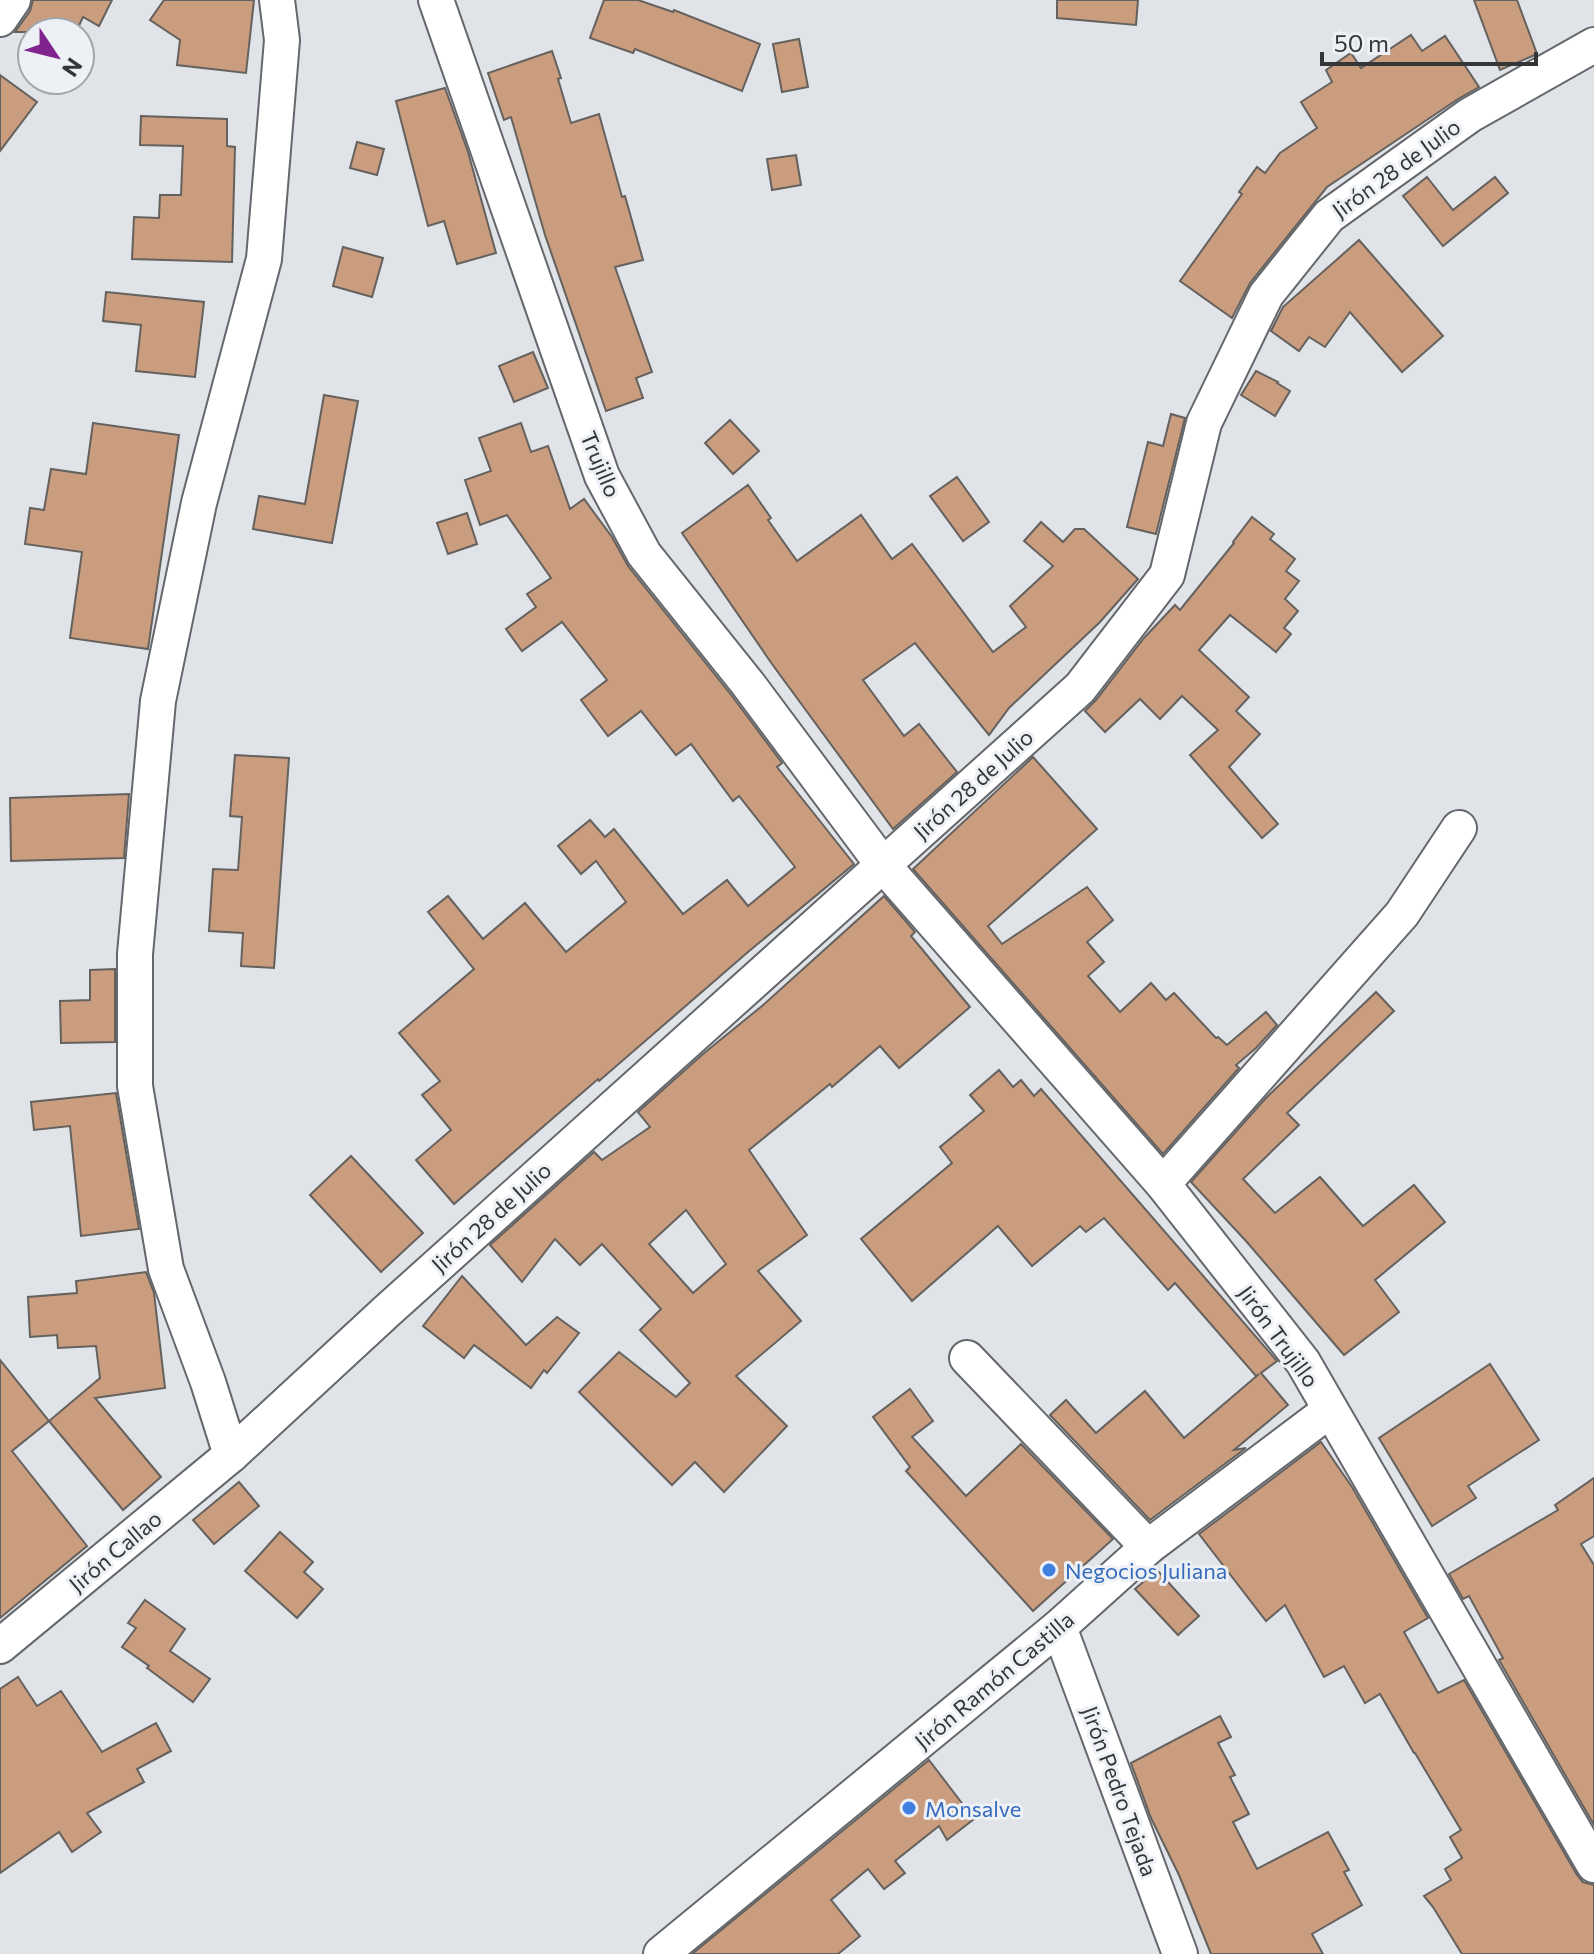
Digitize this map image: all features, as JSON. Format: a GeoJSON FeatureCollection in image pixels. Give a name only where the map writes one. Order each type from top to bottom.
{"type":"FeatureCollection","features":[{"type":"Feature","properties":{"kind":"street"},"geometry":{"type":"LineString","coordinates":[[0,19],[13,0]]}},
{"type":"Feature","properties":{"kind":"street"},"geometry":{"type":"LineString","coordinates":[[231,1455],[166,1269],[135,1086],[135,954],[158,701],[199,503],[264,259],[282,40],[277,0]]}},
{"type":"Feature","properties":{"kind":"street","name":"Trujillo"},"geometry":{"type":"LineString","coordinates":[[436,0],[602,476],[644,554],[748,684],[883,865]]}},
{"type":"Feature","properties":{"kind":"street","name":"Jirón 28 de Julio"},"geometry":{"type":"LineString","coordinates":[[231,1455],[410,1290],[1080,688],[1167,575],[1204,423],[1266,295],[1329,216],[1470,115],[1594,45]]}},
{"type":"Feature","properties":{"kind":"street"},"geometry":{"type":"LineString","coordinates":[[1163,1184],[1402,914],[1459,828]]}},
{"type":"Feature","properties":{"kind":"street","name":"Jirón Trujillo"},"geometry":{"type":"LineString","coordinates":[[883,865],[1163,1184],[1303,1362],[1594,1865]]}},
{"type":"Feature","properties":{"kind":"street"},"geometry":{"type":"LineString","coordinates":[[967,1358],[1148,1547]]}},
{"type":"Feature","properties":{"kind":"street","name":"Jirón Ramón Castilla"},"geometry":{"type":"LineString","coordinates":[[661,1954],[1059,1627],[1148,1547],[1330,1410]]}},
{"type":"Feature","properties":{"kind":"street","name":"Jirón Callao"},"geometry":{"type":"LineString","coordinates":[[0,1646],[231,1455]]}},
{"type":"Feature","properties":{"kind":"street","name":"Jirón Pedro Tejada"},"geometry":{"type":"LineString","coordinates":[[1059,1627],[1180,1954]]}},
{"type":"Feature","properties":{"kind":"building"},"geometry":{"type":"Polygon","coordinates":[[[33,0],[112,0],[99,26],[96,16],[26,16],[33,0]]]}},
{"type":"Feature","properties":{"kind":"building"},"geometry":{"type":"Polygon","coordinates":[[[164,0],[254,0],[246,73],[177,65],[180,40],[150,20],[164,0]]]}},
{"type":"Feature","properties":{"kind":"building"},"geometry":{"type":"Polygon","coordinates":[[[604,0],[638,0],[674,10],[760,44],[742,91],[635,49],[633,53],[590,38],[604,0]]]}},
{"type":"Feature","properties":{"kind":"building"},"geometry":{"type":"Polygon","coordinates":[[[1057,0],[1138,0],[1136,25],[1057,18],[1057,0]]]}},
{"type":"Feature","properties":{"kind":"building"},"geometry":{"type":"Polygon","coordinates":[[[1474,0],[1517,0],[1537,54],[1500,70],[1474,0]]]}},
{"type":"Feature","properties":{"kind":"building"},"geometry":{"type":"Polygon","coordinates":[[[1411,35],[1422,51],[1445,36],[1479,87],[1327,187],[1250,283],[1232,318],[1180,281],[1242,194],[1239,192],[1257,167],[1265,173],[1280,153],[1317,128],[1301,102],[1332,82],[1326,70],[1351,53],[1361,68],[1411,35]]]}},
{"type":"Feature","properties":{"kind":"building"},"geometry":{"type":"Polygon","coordinates":[[[799,39],[808,87],[782,92],[773,44],[799,39]]]}},
{"type":"Feature","properties":{"kind":"building"},"geometry":{"type":"Polygon","coordinates":[[[552,51],[571,123],[599,114],[643,260],[615,267],[652,372],[636,378],[643,398],[606,411],[545,235],[511,117],[504,120],[488,73],[552,51]]]}},
{"type":"Feature","properties":{"kind":"building"},"geometry":{"type":"Polygon","coordinates":[[[0,75],[16,87],[16,96],[29,96],[37,102],[0,151],[0,75]]]}},
{"type":"Feature","properties":{"kind":"building"},"geometry":{"type":"Polygon","coordinates":[[[445,88],[468,152],[496,253],[457,264],[444,221],[428,226],[396,101],[445,88]]]}},
{"type":"Feature","properties":{"kind":"building"},"geometry":{"type":"Polygon","coordinates":[[[141,116],[227,119],[227,146],[235,147],[232,262],[132,259],[134,217],[159,218],[160,195],[181,195],[183,146],[140,145],[141,116]]]}},
{"type":"Feature","properties":{"kind":"building"},"geometry":{"type":"Polygon","coordinates":[[[357,142],[384,149],[377,175],[350,168],[357,142]]]}},
{"type":"Feature","properties":{"kind":"building"},"geometry":{"type":"Polygon","coordinates":[[[796,155],[801,185],[772,190],[767,159],[796,155]]]}},
{"type":"Feature","properties":{"kind":"building"},"geometry":{"type":"Polygon","coordinates":[[[1427,177],[1453,210],[1495,177],[1508,193],[1443,246],[1403,196],[1427,177]]]}},
{"type":"Feature","properties":{"kind":"building"},"geometry":{"type":"Polygon","coordinates":[[[1359,240],[1443,336],[1402,372],[1350,312],[1325,347],[1309,337],[1299,351],[1271,331],[1283,307],[1359,240]]]}},
{"type":"Feature","properties":{"kind":"building"},"geometry":{"type":"Polygon","coordinates":[[[343,247],[383,258],[372,297],[333,286],[343,247]]]}},
{"type":"Feature","properties":{"kind":"building"},"geometry":{"type":"Polygon","coordinates":[[[106,292],[204,302],[195,377],[136,371],[141,325],[103,321],[106,292]]]}},
{"type":"Feature","properties":{"kind":"building"},"geometry":{"type":"Polygon","coordinates":[[[533,352],[548,388],[514,402],[499,366],[533,352]]]}},
{"type":"Feature","properties":{"kind":"building"},"geometry":{"type":"Polygon","coordinates":[[[1256,371],[1290,391],[1275,416],[1241,395],[1256,371]]]}},
{"type":"Feature","properties":{"kind":"building"},"geometry":{"type":"Polygon","coordinates":[[[324,395],[358,401],[332,543],[253,529],[259,496],[305,504],[324,395]]]}},
{"type":"Feature","properties":{"kind":"building"},"geometry":{"type":"Polygon","coordinates":[[[1171,414],[1185,418],[1156,534],[1127,527],[1148,442],[1163,446],[1171,414]]]}},
{"type":"Feature","properties":{"kind":"building"},"geometry":{"type":"Polygon","coordinates":[[[730,420],[759,451],[733,474],[705,443],[730,420]]]}},
{"type":"Feature","properties":{"kind":"building"},"geometry":{"type":"Polygon","coordinates":[[[93,423],[179,435],[148,649],[70,638],[82,552],[25,544],[30,508],[44,510],[51,469],[86,474],[93,423]]]}},
{"type":"Feature","properties":{"kind":"building"},"geometry":{"type":"Polygon","coordinates":[[[521,423],[531,452],[548,446],[570,509],[584,499],[612,537],[628,566],[732,696],[782,763],[777,767],[854,864],[454,1204],[416,1160],[451,1130],[422,1095],[440,1081],[399,1033],[474,969],[428,912],[448,896],[483,939],[525,903],[566,952],[626,902],[596,861],[581,874],[558,846],[590,820],[605,837],[614,829],[683,914],[727,880],[748,906],[795,867],[739,796],[733,801],[691,744],[676,755],[641,711],[608,736],[581,700],[607,680],[562,622],[522,651],[506,629],[536,607],[527,594],[551,578],[507,515],[480,525],[465,480],[491,471],[479,438],[521,423]]]}},
{"type":"Feature","properties":{"kind":"building"},"geometry":{"type":"Polygon","coordinates":[[[957,477],[989,522],[963,541],[930,496],[957,477]]]}},
{"type":"Feature","properties":{"kind":"building"},"geometry":{"type":"Polygon","coordinates":[[[748,485],[797,561],[861,515],[892,559],[912,544],[993,652],[1026,627],[1010,606],[1053,566],[1024,541],[1041,522],[1063,542],[1075,529],[1084,529],[1138,579],[1100,622],[1009,708],[989,735],[915,643],[863,680],[904,736],[919,724],[957,772],[893,829],[772,664],[682,533],[748,485]]]}},
{"type":"Feature","properties":{"kind":"building"},"geometry":{"type":"Polygon","coordinates":[[[467,513],[477,544],[448,554],[437,523],[467,513]]]}},
{"type":"Feature","properties":{"kind":"building"},"geometry":{"type":"Polygon","coordinates":[[[1252,517],[1274,534],[1270,539],[1295,559],[1286,571],[1299,581],[1285,599],[1298,611],[1284,628],[1291,634],[1276,652],[1230,615],[1199,650],[1249,697],[1236,711],[1260,734],[1229,767],[1278,824],[1262,838],[1190,755],[1218,730],[1182,696],[1160,719],[1140,699],[1105,732],[1085,711],[1175,605],[1180,610],[1252,517]]]}},
{"type":"Feature","properties":{"kind":"building"},"geometry":{"type":"Polygon","coordinates":[[[235,755],[289,758],[274,968],[241,966],[243,933],[209,931],[213,869],[238,870],[242,817],[230,816],[235,755]]]}},
{"type":"Feature","properties":{"kind":"building"},"geometry":{"type":"Polygon","coordinates":[[[1033,757],[1097,829],[988,926],[1002,944],[1087,887],[1113,920],[1087,942],[1104,962],[1088,976],[1120,1012],[1151,983],[1166,1000],[1174,993],[1216,1038],[1227,1045],[1266,1012],[1277,1025],[1236,1065],[1239,1068],[1163,1154],[913,869],[1033,757]]]}},
{"type":"Feature","properties":{"kind":"building"},"geometry":{"type":"Polygon","coordinates":[[[129,794],[124,858],[11,861],[10,798],[129,794]]]}},
{"type":"Feature","properties":{"kind":"building"},"geometry":{"type":"Polygon","coordinates":[[[884,896],[915,932],[911,936],[970,1007],[899,1068],[880,1046],[749,1150],[807,1235],[758,1271],[801,1321],[736,1376],[787,1426],[724,1492],[695,1462],[672,1485],[579,1392],[619,1352],[676,1397],[690,1383],[640,1330],[661,1309],[602,1244],[580,1265],[555,1239],[522,1282],[490,1245],[594,1152],[602,1160],[650,1127],[638,1112],[884,896]],[[686,1210],[649,1244],[693,1293],[726,1264],[686,1210]]]}},
{"type":"Feature","properties":{"kind":"building"},"geometry":{"type":"Polygon","coordinates":[[[115,969],[115,1042],[61,1043],[60,1001],[90,1000],[90,970],[115,969]]]}},
{"type":"Feature","properties":{"kind":"building"},"geometry":{"type":"Polygon","coordinates":[[[1376,992],[1394,1011],[1287,1113],[1299,1125],[1243,1179],[1275,1213],[1320,1177],[1363,1226],[1414,1185],[1445,1222],[1375,1280],[1399,1312],[1344,1355],[1191,1182],[1265,1099],[1376,992]]]}},
{"type":"Feature","properties":{"kind":"building"},"geometry":{"type":"Polygon","coordinates":[[[999,1070],[1013,1087],[1021,1080],[1034,1096],[1041,1089],[1277,1361],[1261,1373],[1288,1405],[1234,1450],[1246,1448],[1150,1520],[1050,1415],[1066,1400],[1096,1433],[1145,1391],[1184,1438],[1259,1374],[1256,1376],[1175,1283],[1168,1290],[1104,1218],[1086,1232],[1080,1226],[1032,1266],[998,1226],[912,1301],[861,1239],[952,1163],[940,1147],[984,1111],[970,1095],[999,1070]]]}},
{"type":"Feature","properties":{"kind":"building"},"geometry":{"type":"Polygon","coordinates":[[[116,1093],[139,1229],[81,1236],[70,1126],[34,1130],[31,1102],[116,1093]]]}},
{"type":"Feature","properties":{"kind":"building"},"geometry":{"type":"Polygon","coordinates":[[[351,1156],[423,1233],[381,1272],[310,1195],[351,1156]]]}},
{"type":"Feature","properties":{"kind":"building"},"geometry":{"type":"Polygon","coordinates":[[[146,1272],[154,1293],[165,1388],[95,1398],[161,1477],[123,1510],[49,1421],[100,1378],[96,1346],[58,1348],[57,1335],[30,1337],[28,1297],[77,1293],[76,1281],[146,1272]]]}},
{"type":"Feature","properties":{"kind":"building"},"geometry":{"type":"Polygon","coordinates":[[[462,1276],[526,1345],[557,1317],[579,1333],[531,1388],[474,1345],[464,1358],[423,1326],[462,1276]]]}},
{"type":"Feature","properties":{"kind":"building"},"geometry":{"type":"Polygon","coordinates":[[[0,1360],[49,1421],[12,1451],[87,1546],[0,1618],[0,1360]]]}},
{"type":"Feature","properties":{"kind":"building"},"geometry":{"type":"Polygon","coordinates":[[[1490,1364],[1539,1440],[1468,1486],[1476,1498],[1432,1526],[1379,1438],[1490,1364]]]}},
{"type":"Feature","properties":{"kind":"building"},"geometry":{"type":"Polygon","coordinates":[[[910,1389],[933,1421],[912,1437],[966,1496],[1021,1444],[1113,1539],[1033,1611],[906,1471],[910,1467],[873,1417],[910,1389]]]}},
{"type":"Feature","properties":{"kind":"building"},"geometry":{"type":"Polygon","coordinates":[[[1321,1442],[1352,1487],[1428,1618],[1404,1632],[1438,1693],[1464,1680],[1577,1875],[1583,1882],[1594,1885],[1594,1954],[1462,1954],[1424,1896],[1451,1880],[1445,1869],[1462,1858],[1450,1837],[1461,1830],[1380,1694],[1365,1703],[1344,1666],[1324,1677],[1285,1605],[1266,1621],[1199,1534],[1321,1442]]]}},
{"type":"Feature","properties":{"kind":"building"},"geometry":{"type":"Polygon","coordinates":[[[1594,1478],[1594,1536],[1581,1544],[1594,1565],[1594,1825],[1499,1660],[1503,1658],[1469,1596],[1463,1599],[1449,1574],[1558,1510],[1555,1505],[1594,1478]]]}},
{"type":"Feature","properties":{"kind":"building"},"geometry":{"type":"Polygon","coordinates":[[[239,1482],[259,1506],[214,1544],[193,1520],[239,1482]]]}},
{"type":"Feature","properties":{"kind":"building"},"geometry":{"type":"Polygon","coordinates":[[[280,1532],[313,1562],[304,1572],[323,1589],[297,1618],[245,1571],[280,1532]]]}},
{"type":"Feature","properties":{"kind":"building"},"geometry":{"type":"Polygon","coordinates":[[[1157,1570],[1199,1616],[1178,1635],[1135,1589],[1157,1570]]]}},
{"type":"Feature","properties":{"kind":"building"},"geometry":{"type":"Polygon","coordinates":[[[145,1600],[185,1629],[170,1651],[210,1679],[193,1702],[122,1647],[136,1628],[128,1623],[145,1600]]]}},
{"type":"Feature","properties":{"kind":"building"},"geometry":{"type":"Polygon","coordinates":[[[18,1677],[37,1706],[61,1691],[102,1752],[156,1723],[171,1751],[137,1769],[144,1782],[87,1813],[101,1832],[72,1852],[59,1832],[0,1873],[0,1689],[18,1677]]]}},
{"type":"Feature","properties":{"kind":"building"},"geometry":{"type":"Polygon","coordinates":[[[1220,1716],[1231,1737],[1218,1743],[1235,1775],[1230,1777],[1249,1814],[1233,1822],[1257,1869],[1328,1832],[1349,1870],[1344,1872],[1362,1905],[1312,1934],[1323,1954],[1211,1954],[1179,1875],[1151,1818],[1131,1763],[1220,1716]]]}},
{"type":"Feature","properties":{"kind":"building"},"geometry":{"type":"Polygon","coordinates":[[[929,1760],[974,1819],[947,1840],[939,1826],[895,1861],[905,1873],[884,1889],[868,1869],[831,1900],[860,1936],[838,1954],[692,1954],[929,1760]]]}},
{"type":"Feature","properties":{"kind":"place","name":"Negocios Juliana"},"geometry":{"type":"Point","coordinates":[1049,1570]}},
{"type":"Feature","properties":{"kind":"place","name":"Monsalve"},"geometry":{"type":"Point","coordinates":[909,1808]}}]}
